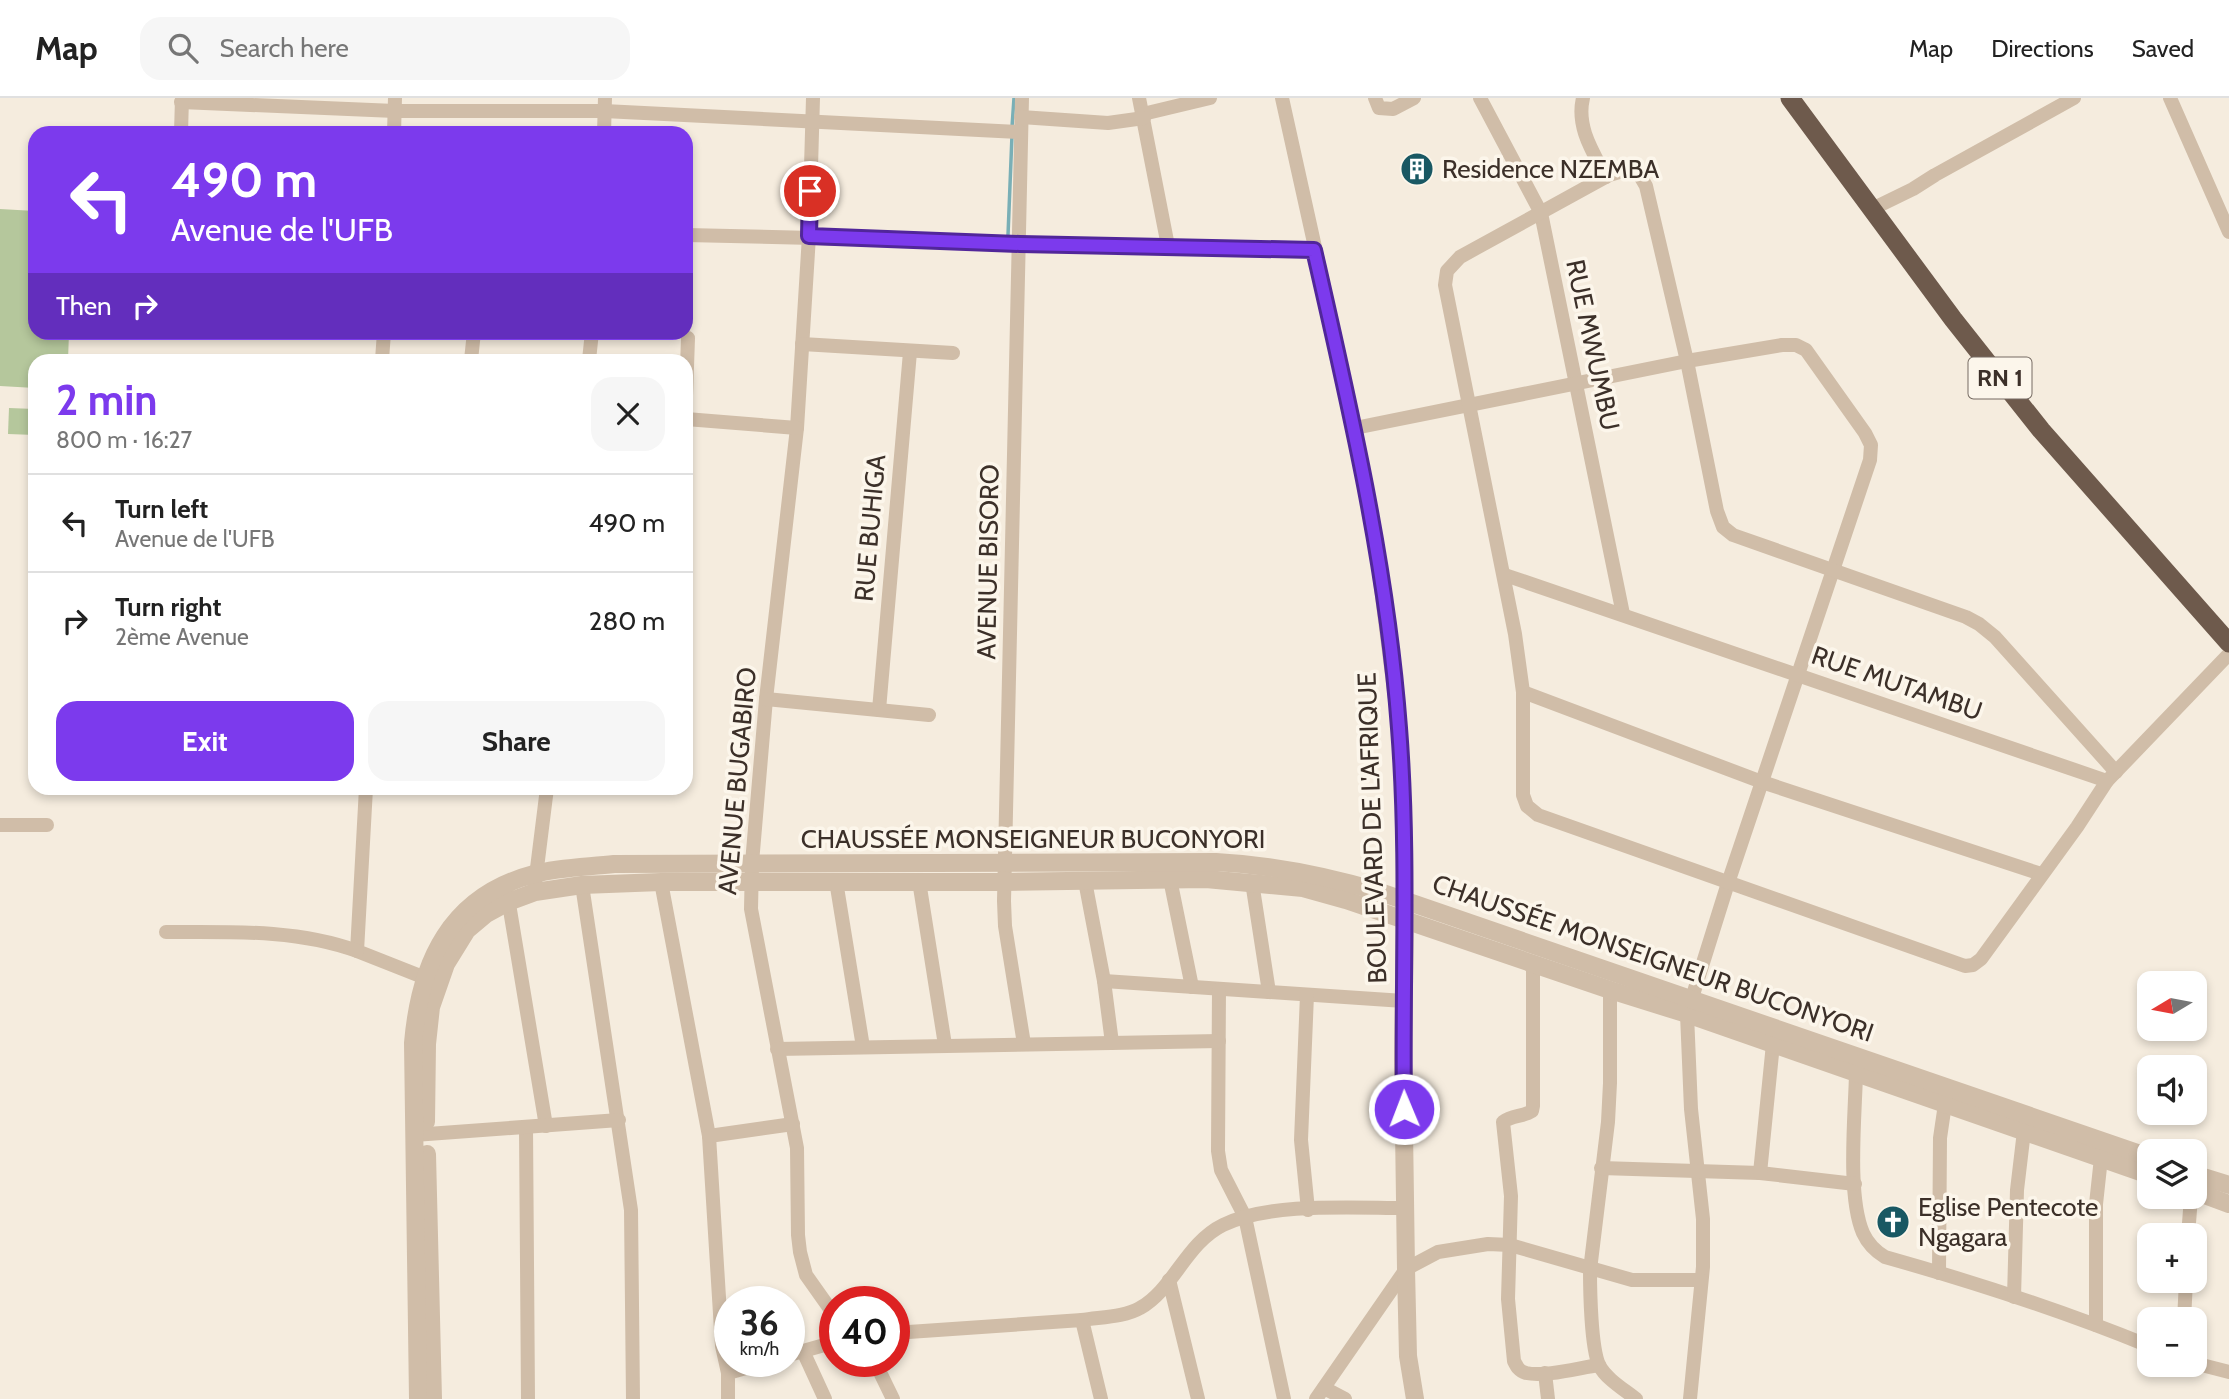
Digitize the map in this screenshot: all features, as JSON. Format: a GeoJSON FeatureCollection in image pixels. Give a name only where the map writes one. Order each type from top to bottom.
{"type":"FeatureCollection","features":[{"type":"Feature","properties":{"kind":"highway","name":"RN 1"},"geometry":{"type":"LineString","coordinates":[[1790,98],[1953,319],[2041,430],[2229,643]]}},
{"type":"Feature","properties":{"kind":"street","name":"AVENUE BUGABIRO"},"geometry":{"type":"LineString","coordinates":[[813,98],[809,236],[797,428],[766,699],[752,872],[754,932],[793,1124],[799,1174],[800,1252],[806,1275],[819,1293]]}},
{"type":"Feature","properties":{"kind":"street","name":"AVENUE BISORO"},"geometry":{"type":"LineString","coordinates":[[1022,98],[1004,882],[1005,926],[1024,1044]]}},
{"type":"Feature","properties":{"kind":"street"},"geometry":{"type":"LineString","coordinates":[[1139,98],[1168,246]]}},
{"type":"Feature","properties":{"kind":"street"},"geometry":{"type":"LineString","coordinates":[[1021,117],[1108,123],[1210,98]]}},
{"type":"Feature","properties":{"kind":"street","name":"BOULEVARD DE L'AFRIQUE"},"geometry":{"type":"LineString","coordinates":[[1282,98],[1355,428],[1374,533],[1395,684],[1405,910],[1408,1356],[1415,1399]]}},
{"type":"Feature","properties":{"kind":"street"},"geometry":{"type":"LineString","coordinates":[[1375,98],[1380,108],[1389,110],[1413,98]]}},
{"type":"Feature","properties":{"kind":"street","name":"RUE MWUMBU"},"geometry":{"type":"LineString","coordinates":[[1480,98],[1541,213],[1623,614]]}},
{"type":"Feature","properties":{"kind":"street"},"geometry":{"type":"LineString","coordinates":[[1583,98],[1580,110],[1582,126],[1606,177]]}},
{"type":"Feature","properties":{"kind":"street"},"geometry":{"type":"LineString","coordinates":[[1872,209],[1926,183],[1935,175],[2074,98]]}},
{"type":"Feature","properties":{"kind":"street"},"geometry":{"type":"LineString","coordinates":[[2170,98],[2229,232]]}},
{"type":"Feature","properties":{"kind":"street"},"geometry":{"type":"LineString","coordinates":[[181,126],[182,100],[395,105],[604,105],[812,122],[1020,132]]}},
{"type":"Feature","properties":{"kind":"street"},"geometry":{"type":"LineString","coordinates":[[394,126],[395,105]]}},
{"type":"Feature","properties":{"kind":"street"},"geometry":{"type":"LineString","coordinates":[[604,105],[604,126]]}},
{"type":"Feature","properties":{"kind":"street"},"geometry":{"type":"LineString","coordinates":[[2112,776],[2066,714],[1995,637],[1979,624],[1966,617],[1734,535],[1723,527],[1717,511],[1646,186],[1639,174],[1623,172],[1606,177],[1460,257],[1447,271],[1445,285],[1505,575],[1522,692],[1523,794],[1527,806],[1538,815],[1965,966],[1973,965],[1981,959],[2112,776],[2229,654]]}},
{"type":"Feature","properties":{"kind":"street"},"geometry":{"type":"LineString","coordinates":[[693,235],[1314,250]]}},
{"type":"Feature","properties":{"kind":"street"},"geometry":{"type":"LineString","coordinates":[[802,344],[953,353]]}},
{"type":"Feature","properties":{"kind":"street"},"geometry":{"type":"LineString","coordinates":[[1355,428],[1686,361],[1796,345],[1806,350],[1871,445],[1870,460],[1688,1007],[1689,1087],[1703,1219],[1701,1280],[1690,1399]]}},
{"type":"Feature","properties":{"kind":"street","name":"RUE BUHIGA"},"geometry":{"type":"LineString","coordinates":[[879,710],[910,352]]}},
{"type":"Feature","properties":{"kind":"street"},"geometry":{"type":"LineString","coordinates":[[693,420],[797,428]]}},
{"type":"Feature","properties":{"kind":"street","name":"RUE MUTAMBU"},"geometry":{"type":"LineString","coordinates":[[1505,575],[1798,675],[2112,776]]}},
{"type":"Feature","properties":{"kind":"street"},"geometry":{"type":"LineString","coordinates":[[1522,692],[1762,782],[2041,874]]}},
{"type":"Feature","properties":{"kind":"street"},"geometry":{"type":"LineString","coordinates":[[766,699],[929,715]]}},
{"type":"Feature","properties":{"kind":"street"},"geometry":{"type":"LineString","coordinates":[[357,951],[366,795]]}},
{"type":"Feature","properties":{"kind":"street"},"geometry":{"type":"LineString","coordinates":[[535,892],[535,873],[546,795]]}},
{"type":"Feature","properties":{"kind":"street"},"geometry":{"type":"LineString","coordinates":[[0,825],[47,825]]}},
{"type":"Feature","properties":{"kind":"street","name":"CHAUSSÉE MONSEIGNEUR BUCONYORI"},"geometry":{"type":"LineString","coordinates":[[507,893],[582,885],[661,882],[752,872],[1005,863],[1216,862],[1261,865],[1336,878],[1533,964],[1610,990],[1688,1007],[1822,1043],[2137,1153]]}},
{"type":"Feature","properties":{"kind":"street","name":"CHAUSSÉE MONSEIGNEUR BUCONYORI"},"geometry":{"type":"LineString","coordinates":[[418,1399],[420,1134],[431,1007],[430,980],[446,964],[467,930],[507,893],[535,873],[614,864],[752,872],[836,881],[1170,879],[1252,882],[1303,888],[1405,910],[1688,1007],[1773,1044],[2137,1171]]}},
{"type":"Feature","properties":{"kind":"street"},"geometry":{"type":"LineString","coordinates":[[1170,879],[1192,987]]}},
{"type":"Feature","properties":{"kind":"street"},"geometry":{"type":"LineString","coordinates":[[836,881],[863,1047]]}},
{"type":"Feature","properties":{"kind":"street"},"geometry":{"type":"LineString","coordinates":[[919,881],[945,1045]]}},
{"type":"Feature","properties":{"kind":"street"},"geometry":{"type":"LineString","coordinates":[[1085,881],[1104,981],[1112,1042]]}},
{"type":"Feature","properties":{"kind":"street"},"geometry":{"type":"LineString","coordinates":[[661,882],[709,1136],[718,1286]]}},
{"type":"Feature","properties":{"kind":"street"},"geometry":{"type":"LineString","coordinates":[[1252,882],[1269,992]]}},
{"type":"Feature","properties":{"kind":"street"},"geometry":{"type":"LineString","coordinates":[[582,885],[631,1210],[634,1399]]}},
{"type":"Feature","properties":{"kind":"street"},"geometry":{"type":"LineString","coordinates":[[507,893],[546,1126]]}},
{"type":"Feature","properties":{"kind":"street"},"geometry":{"type":"LineString","coordinates":[[166,932],[282,935],[333,942],[430,980]]}},
{"type":"Feature","properties":{"kind":"street"},"geometry":{"type":"LineString","coordinates":[[1533,964],[1533,1106],[1527,1115],[1508,1118],[1503,1122],[1511,1196],[1508,1299],[1514,1361],[1524,1373],[1545,1373],[1600,1365]]}},
{"type":"Feature","properties":{"kind":"street"},"geometry":{"type":"LineString","coordinates":[[1104,981],[1404,1001]]}},
{"type":"Feature","properties":{"kind":"street"},"geometry":{"type":"LineString","coordinates":[[1219,989],[1218,1151],[1222,1170],[1245,1217],[1284,1399]]}},
{"type":"Feature","properties":{"kind":"street"},"geometry":{"type":"LineString","coordinates":[[1610,990],[1610,1083],[1590,1270],[1595,1344],[1600,1365],[1610,1378],[1636,1399]]}},
{"type":"Feature","properties":{"kind":"street"},"geometry":{"type":"LineString","coordinates":[[1307,995],[1301,1140],[1308,1210]]}},
{"type":"Feature","properties":{"kind":"street"},"geometry":{"type":"LineString","coordinates":[[777,1049],[1219,1041]]}},
{"type":"Feature","properties":{"kind":"street"},"geometry":{"type":"LineString","coordinates":[[1760,1173],[1773,1044]]}},
{"type":"Feature","properties":{"kind":"street"},"geometry":{"type":"LineString","coordinates":[[1856,1074],[1854,1184],[1863,1234],[1873,1249],[1885,1257],[2014,1297],[2137,1341]]}},
{"type":"Feature","properties":{"kind":"street"},"geometry":{"type":"LineString","coordinates":[[1939,1273],[1940,1138],[1945,1104]]}},
{"type":"Feature","properties":{"kind":"street"},"geometry":{"type":"LineString","coordinates":[[420,1134],[619,1120]]}},
{"type":"Feature","properties":{"kind":"street"},"geometry":{"type":"LineString","coordinates":[[709,1136],[793,1124]]}},
{"type":"Feature","properties":{"kind":"street"},"geometry":{"type":"LineString","coordinates":[[526,1127],[528,1399]]}},
{"type":"Feature","properties":{"kind":"street"},"geometry":{"type":"LineString","coordinates":[[2014,1297],[2017,1190],[2024,1131]]}},
{"type":"Feature","properties":{"kind":"street","name":"CHAUSSÉE MONSEIGNEUR BUCONYORI"},"geometry":{"type":"LineString","coordinates":[[420,1134],[433,1399]]}},
{"type":"Feature","properties":{"kind":"street"},"geometry":{"type":"LineString","coordinates":[[2096,1325],[2096,1204],[2101,1158]]}},
{"type":"Feature","properties":{"kind":"street"},"geometry":{"type":"LineString","coordinates":[[1601,1168],[1760,1173],[1854,1184]]}},
{"type":"Feature","properties":{"kind":"street"},"geometry":{"type":"LineString","coordinates":[[2207,1178],[2229,1185]]}},
{"type":"Feature","properties":{"kind":"street"},"geometry":{"type":"LineString","coordinates":[[2207,1196],[2229,1204]]}},
{"type":"Feature","properties":{"kind":"street"},"geometry":{"type":"LineString","coordinates":[[910,1332],[1082,1320],[1139,1309],[1153,1299],[1186,1257],[1206,1237],[1223,1225],[1245,1217],[1282,1210],[1405,1208]]}},
{"type":"Feature","properties":{"kind":"street"},"geometry":{"type":"LineString","coordinates":[[1345,1399],[1320,1394],[1406,1269],[1438,1252],[1488,1244],[1510,1245],[1632,1280],[1701,1280]]}},
{"type":"Feature","properties":{"kind":"street"},"geometry":{"type":"LineString","coordinates":[[1169,1280],[1198,1399]]}},
{"type":"Feature","properties":{"kind":"street"},"geometry":{"type":"LineString","coordinates":[[1082,1320],[1101,1399]]}},
{"type":"Feature","properties":{"kind":"street"},"geometry":{"type":"LineString","coordinates":[[2207,1366],[2229,1372]]}},
{"type":"Feature","properties":{"kind":"street"},"geometry":{"type":"LineString","coordinates":[[805,1367],[825,1399]]}},
{"type":"Feature","properties":{"kind":"street"},"geometry":{"type":"LineString","coordinates":[[1545,1373],[1548,1399]]}},
{"type":"Feature","properties":{"kind":"street"},"geometry":{"type":"LineString","coordinates":[[728,1377],[728,1399]]}},
{"type":"Feature","properties":{"kind":"street"},"geometry":{"type":"LineString","coordinates":[[882,1377],[893,1399]]}},
{"type":"Feature","properties":{"kind":"green space"},"geometry":{"type":"Polygon","coordinates":[[[0,209],[28,211],[28,340],[69,340],[68,354],[28,354],[28,388],[0,386],[0,209]]]}},
{"type":"Feature","properties":{"kind":"green space"},"geometry":{"type":"Polygon","coordinates":[[[9,408],[28,409],[28,435],[8,434],[9,408]]]}},
{"type":"Feature","properties":{"kind":"waterway"},"geometry":{"type":"LineString","coordinates":[[1012,127],[1014,98]]}},
{"type":"Feature","properties":{"kind":"waterway"},"geometry":{"type":"LineString","coordinates":[[1008,235],[1012,135]]}},
{"type":"Feature","properties":{"kind":"place","name":"Residence NZEMBA"},"geometry":{"type":"Point","coordinates":[1417,169]}},
{"type":"Feature","properties":{"kind":"place","name":"Eglise Pentecote Ngagara"},"geometry":{"type":"Point","coordinates":[1893,1222]}},
{"type":"Feature","properties":{"kind":"route"},"geometry":{"type":"LineString","coordinates":[[810,191],[809,236],[1020,244],[1314,250],[1355,428],[1374,533],[1395,684],[1406,901],[1404,1109]]}}]}
